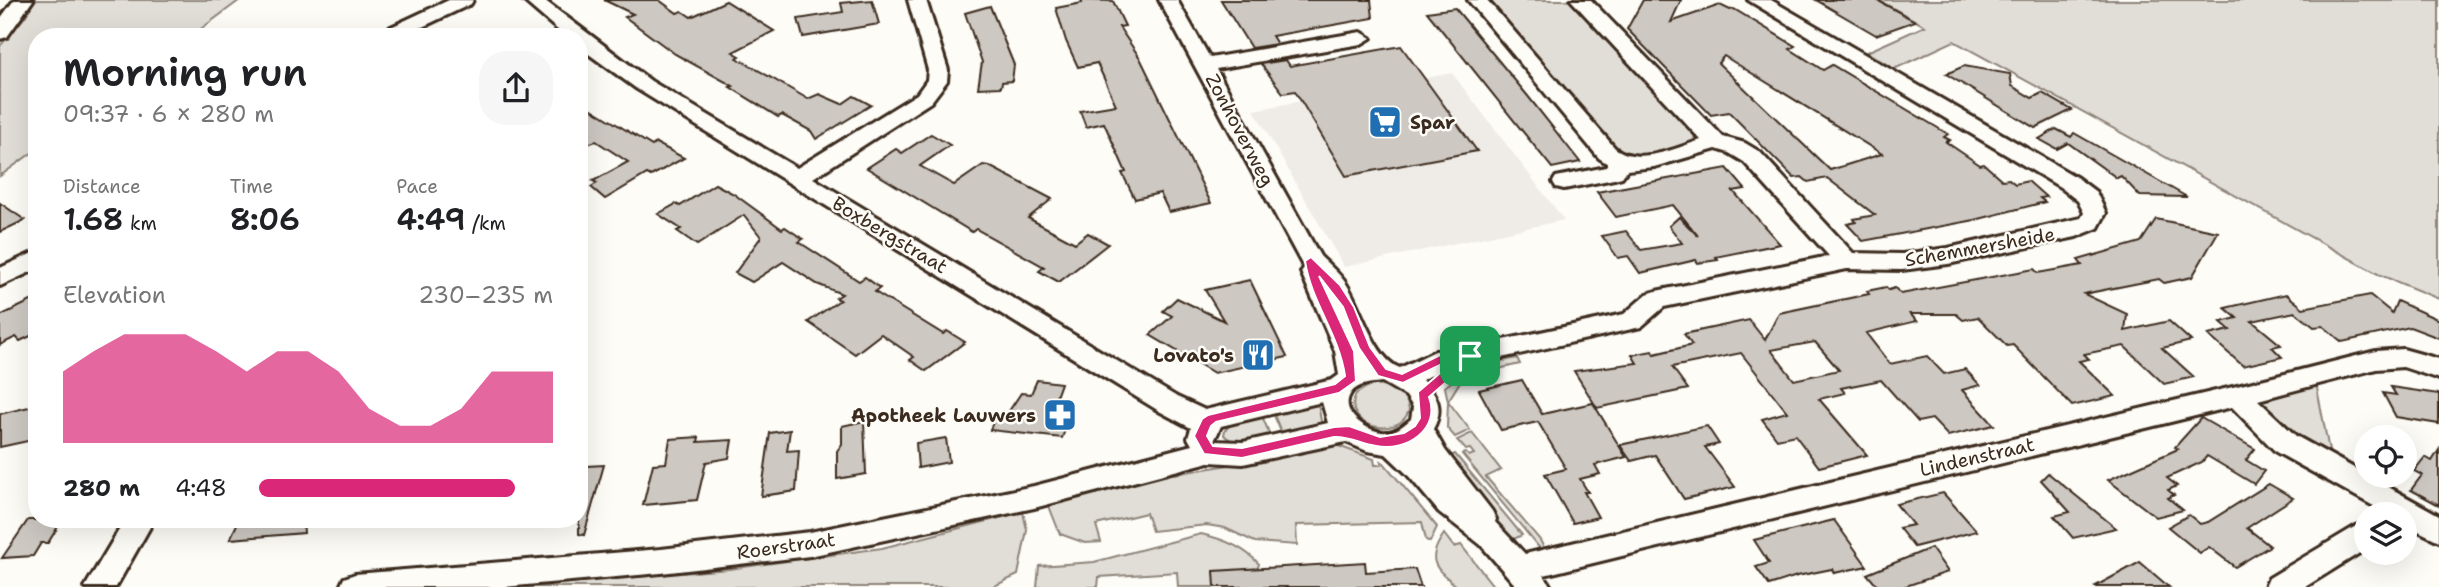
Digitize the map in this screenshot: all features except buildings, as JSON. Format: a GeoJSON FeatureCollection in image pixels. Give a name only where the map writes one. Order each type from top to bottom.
{"type":"FeatureCollection","features":[{"type":"Feature","properties":{"kind":"street"},"geometry":{"type":"LineString","coordinates":[[0,33],[24,0]]}},
{"type":"Feature","properties":{"kind":"street"},"geometry":{"type":"LineString","coordinates":[[404,28],[464,0]]}},
{"type":"Feature","properties":{"kind":"street","name":"Boxbergstraat"},"geometry":{"type":"LineString","coordinates":[[532,0],[567,28]]}},
{"type":"Feature","properties":{"kind":"street"},"geometry":{"type":"LineString","coordinates":[[797,178],[923,97],[937,82],[938,70],[918,0]]}},
{"type":"Feature","properties":{"kind":"street","name":"Zonhoverweg"},"geometry":{"type":"LineString","coordinates":[[1168,0],[1311,261],[1336,287],[1348,307],[1365,348],[1403,382]]}},
{"type":"Feature","properties":{"kind":"street"},"geometry":{"type":"LineString","coordinates":[[1477,0],[1607,153],[1620,162],[1632,163],[1678,155],[1715,142]]}},
{"type":"Feature","properties":{"kind":"street"},"geometry":{"type":"LineString","coordinates":[[1580,0],[1715,142],[1737,148],[1752,157],[1847,261]]}},
{"type":"Feature","properties":{"kind":"street","name":"Schemmersheide"},"geometry":{"type":"LineString","coordinates":[[1403,382],[1443,376],[1470,356],[1632,321],[1656,300],[1847,261],[1902,262],[1948,256],[2076,229],[2090,223],[2095,213],[2088,197],[2068,182],[1757,0]]}},
{"type":"Feature","properties":{"kind":"street"},"geometry":{"type":"LineString","coordinates":[[1206,65],[1361,38]]}},
{"type":"Feature","properties":{"kind":"street","name":"Boxbergstraat"},"geometry":{"type":"LineString","coordinates":[[588,44],[644,85],[1168,404],[1207,437],[1242,453],[1349,431]]}},
{"type":"Feature","properties":{"kind":"street"},"geometry":{"type":"LineString","coordinates":[[1564,182],[1614,172],[1620,162]]}},
{"type":"Feature","properties":{"kind":"street","name":"Zonhoverweg"},"geometry":{"type":"LineString","coordinates":[[1311,261],[1313,277],[1348,351],[1345,383]]}},
{"type":"Feature","properties":{"kind":"street"},"geometry":{"type":"LineString","coordinates":[[0,278],[28,264]]}},
{"type":"Feature","properties":{"kind":"street","name":"Lindenstraat"},"geometry":{"type":"LineString","coordinates":[[1528,578],[2376,359],[2403,358],[2437,368]]}},
{"type":"Feature","properties":{"kind":"street"},"geometry":{"type":"LineString","coordinates":[[1207,437],[1226,413],[1345,383],[1403,382],[1427,407],[1426,419],[1420,429],[1407,438],[1391,442],[1368,440],[1349,431],[1339,421],[1334,410],[1334,398],[1345,383]]}},
{"type":"Feature","properties":{"kind":"street"},"geometry":{"type":"LineString","coordinates":[[2237,396],[2286,444],[2384,502]]}},
{"type":"Feature","properties":{"kind":"street"},"geometry":{"type":"LineString","coordinates":[[1420,429],[1435,458],[1479,514],[1491,536]]}},
{"type":"Feature","properties":{"kind":"street","name":"Roerstraat"},"geometry":{"type":"LineString","coordinates":[[355,587],[662,561],[810,544],[1034,497],[1207,437]]}},
{"type":"Feature","properties":{"kind":"street"},"geometry":{"type":"LineString","coordinates":[[1391,442],[1417,466],[1449,504],[1491,536],[1528,578]]}},
{"type":"Feature","properties":{"kind":"street"},"geometry":{"type":"LineString","coordinates":[[2417,519],[2439,529]]}},
{"type":"Feature","properties":{"kind":"street"},"geometry":{"type":"LineString","coordinates":[[100,587],[135,528]]}},
{"type":"Feature","properties":{"kind":"street"},"geometry":{"type":"LineString","coordinates":[[2280,587],[2354,541]]}},
{"type":"Feature","properties":{"kind":"shaded area"},"geometry":{"type":"Polygon","coordinates":[[[35,0],[240,0],[202,28],[28,28],[28,156],[0,176],[0,46],[25,17],[35,0]]]}},
{"type":"Feature","properties":{"kind":"shaded area"},"geometry":{"type":"Polygon","coordinates":[[[1483,0],[1572,0],[1695,131],[1694,140],[1669,151],[1648,155],[1621,153],[1606,144],[1483,0]]]}},
{"type":"Feature","properties":{"kind":"shaded area"},"geometry":{"type":"Polygon","coordinates":[[[1878,0],[2439,0],[2439,299],[2378,274],[1954,41],[1894,69],[1867,52],[1925,26],[1878,0]]]}},
{"type":"Feature","properties":{"kind":"shaded area"},"geometry":{"type":"Polygon","coordinates":[[[1452,73],[1564,220],[1344,267],[1254,110],[1452,73]]]}},
{"type":"Feature","properties":{"kind":"shaded area"},"geometry":{"type":"Polygon","coordinates":[[[1517,358],[1520,364],[1463,377],[1448,401],[1445,387],[1467,369],[1517,358]]]}},
{"type":"Feature","properties":{"kind":"shaded area"},"geometry":{"type":"Polygon","coordinates":[[[2316,383],[2331,461],[2294,441],[2255,402],[2262,395],[2316,383]]]}},
{"type":"Feature","properties":{"kind":"shaded area"},"geometry":{"type":"Polygon","coordinates":[[[1370,385],[1395,389],[1404,397],[1409,410],[1403,420],[1394,426],[1384,427],[1363,422],[1353,405],[1356,394],[1370,385]]]}},
{"type":"Feature","properties":{"kind":"shaded area"},"geometry":{"type":"Polygon","coordinates":[[[1317,397],[1321,421],[1327,429],[1284,439],[1271,408],[1317,397]]]}},
{"type":"Feature","properties":{"kind":"shaded area"},"geometry":{"type":"Polygon","coordinates":[[[1448,401],[1470,430],[1455,437],[1447,428],[1448,401]]]}},
{"type":"Feature","properties":{"kind":"shaded area"},"geometry":{"type":"Polygon","coordinates":[[[1262,416],[1270,435],[1240,442],[1224,435],[1225,430],[1234,422],[1262,416]]]}},
{"type":"Feature","properties":{"kind":"shaded area"},"geometry":{"type":"Polygon","coordinates":[[[1472,433],[1501,470],[1486,477],[1540,540],[1545,550],[1541,550],[1462,454],[1474,454],[1457,440],[1472,433]]]}},
{"type":"Feature","properties":{"kind":"shaded area"},"geometry":{"type":"Polygon","coordinates":[[[1333,444],[1374,459],[1375,465],[1381,465],[1381,461],[1384,463],[1437,527],[1430,542],[1426,540],[1422,522],[1296,525],[1297,545],[1255,542],[1225,528],[1207,525],[1152,531],[1146,513],[1096,525],[1101,542],[1085,543],[1060,534],[1047,501],[1173,470],[1175,474],[1333,444]]]}},
{"type":"Feature","properties":{"kind":"shaded area"},"geometry":{"type":"Polygon","coordinates":[[[1455,454],[1522,535],[1512,540],[1494,522],[1495,513],[1469,480],[1458,477],[1444,459],[1455,454]]]}},
{"type":"Feature","properties":{"kind":"shaded area"},"geometry":{"type":"Polygon","coordinates":[[[1023,512],[1027,530],[1018,575],[992,587],[515,587],[729,569],[882,548],[1023,512]]]}},
{"type":"Feature","properties":{"kind":"shaded area"},"geometry":{"type":"Polygon","coordinates":[[[1201,534],[1233,544],[1259,564],[1252,587],[1178,587],[1177,572],[1099,577],[1098,587],[1037,587],[1039,566],[1094,562],[1201,534]]]}},
{"type":"Feature","properties":{"kind":"shaded area"},"geometry":{"type":"Polygon","coordinates":[[[1444,534],[1454,547],[1461,545],[1494,587],[1458,587],[1438,569],[1434,558],[1435,551],[1444,534]]]}},
{"type":"Feature","properties":{"kind":"place","name":"Spar"},"geometry":{"type":"Point","coordinates":[1385,122]}},
{"type":"Feature","properties":{"kind":"place","name":"Lovato's"},"geometry":{"type":"Point","coordinates":[1258,355]}},
{"type":"Feature","properties":{"kind":"place","name":"Apotheek Lauwers"},"geometry":{"type":"Point","coordinates":[1060,415]}},
{"type":"Feature","properties":{"kind":"route"},"geometry":{"type":"LineString","coordinates":[[1311,261],[1336,287],[1348,307],[1365,348],[1382,372],[1403,378],[1444,358],[1470,356],[1443,376],[1423,396],[1427,407],[1426,419],[1420,429],[1407,438],[1380,442],[1358,437],[1349,431],[1334,432],[1229,454],[1209,451],[1200,436],[1206,423],[1213,418],[1339,388],[1352,377],[1348,351],[1313,277],[1311,261]]}}]}
